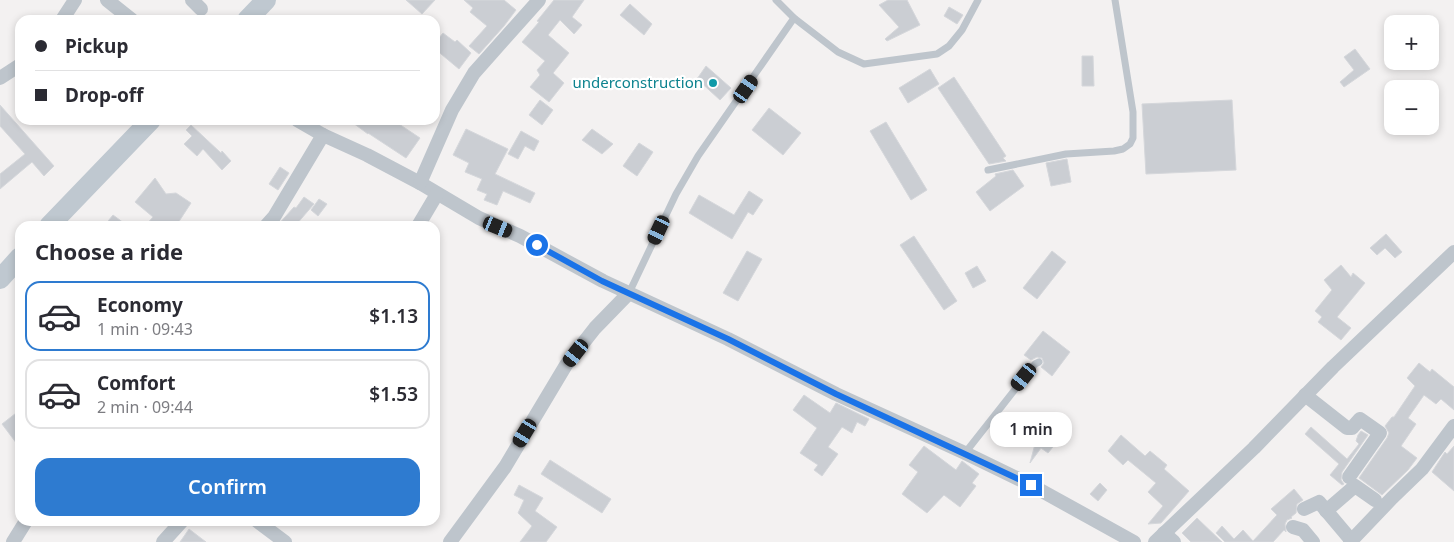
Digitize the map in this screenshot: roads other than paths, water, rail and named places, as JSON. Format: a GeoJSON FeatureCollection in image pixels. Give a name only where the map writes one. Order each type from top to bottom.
{"type":"FeatureCollection","features":[{"type":"Feature","properties":{"kind":"main road"},"geometry":{"type":"LineString","coordinates":[[252,15],[266,0]]}},
{"type":"Feature","properties":{"kind":"main road"},"geometry":{"type":"LineString","coordinates":[[54,221],[145,125]]}},
{"type":"Feature","properties":{"kind":"main road"},"geometry":{"type":"LineString","coordinates":[[0,279],[15,264]]}},
{"type":"Feature","properties":{"kind":"street"},"geometry":{"type":"LineString","coordinates":[[65,15],[75,0]]}},
{"type":"Feature","properties":{"kind":"street"},"geometry":{"type":"LineString","coordinates":[[107,0],[126,15]]}},
{"type":"Feature","properties":{"kind":"street"},"geometry":{"type":"LineString","coordinates":[[420,183],[452,110],[474,72],[539,0]]}},
{"type":"Feature","properties":{"kind":"street"},"geometry":{"type":"LineString","coordinates":[[0,78],[15,68]]}},
{"type":"Feature","properties":{"kind":"street"},"geometry":{"type":"LineString","coordinates":[[306,125],[420,183],[479,218],[520,236],[629,293],[728,339],[845,398],[1031,485],[1134,542]]}},
{"type":"Feature","properties":{"kind":"street"},"geometry":{"type":"LineString","coordinates":[[271,221],[323,135]]}},
{"type":"Feature","properties":{"kind":"street"},"geometry":{"type":"LineString","coordinates":[[421,221],[437,194]]}},
{"type":"Feature","properties":{"kind":"street"},"geometry":{"type":"LineString","coordinates":[[1164,539],[1333,367],[1454,252]]}},
{"type":"Feature","properties":{"kind":"street"},"geometry":{"type":"LineString","coordinates":[[450,542],[504,467],[566,365],[595,328],[629,293]]}},
{"type":"Feature","properties":{"kind":"street"},"geometry":{"type":"LineString","coordinates":[[1305,395],[1347,428],[1352,428],[1360,419],[1380,433],[1349,477]]}},
{"type":"Feature","properties":{"kind":"street"},"geometry":{"type":"LineString","coordinates":[[1304,509],[1319,502],[1351,541],[1422,469],[1454,426]]}},
{"type":"Feature","properties":{"kind":"street"},"geometry":{"type":"LineString","coordinates":[[1326,511],[1355,486],[1375,500]]}},
{"type":"Feature","properties":{"kind":"street"},"geometry":{"type":"LineString","coordinates":[[13,542],[23,526]]}},
{"type":"Feature","properties":{"kind":"street"},"geometry":{"type":"LineString","coordinates":[[163,542],[177,526]]}},
{"type":"Feature","properties":{"kind":"street"},"geometry":{"type":"LineString","coordinates":[[264,526],[285,542]]}},
{"type":"Feature","properties":{"kind":"street"},"geometry":{"type":"LineString","coordinates":[[1293,527],[1304,530],[1313,542]]}},
{"type":"Feature","properties":{"kind":"lane"},"geometry":{"type":"LineString","coordinates":[[776,0],[794,18],[838,52],[864,64],[938,54],[949,46],[962,30],[978,0]]}},
{"type":"Feature","properties":{"kind":"lane"},"geometry":{"type":"LineString","coordinates":[[988,170],[1066,154],[1114,151],[1123,149],[1130,144],[1133,138],[1133,112],[1127,65],[1115,0]]}},
{"type":"Feature","properties":{"kind":"lane"},"geometry":{"type":"LineString","coordinates":[[629,293],[676,194],[698,156],[794,18]]}},
{"type":"Feature","properties":{"kind":"lane"},"geometry":{"type":"LineString","coordinates":[[965,453],[1035,364],[1039,362]]}},
{"type":"Feature","properties":{"kind":"place","name":"underconstruction"},"geometry":{"type":"Point","coordinates":[713,83]}}]}
